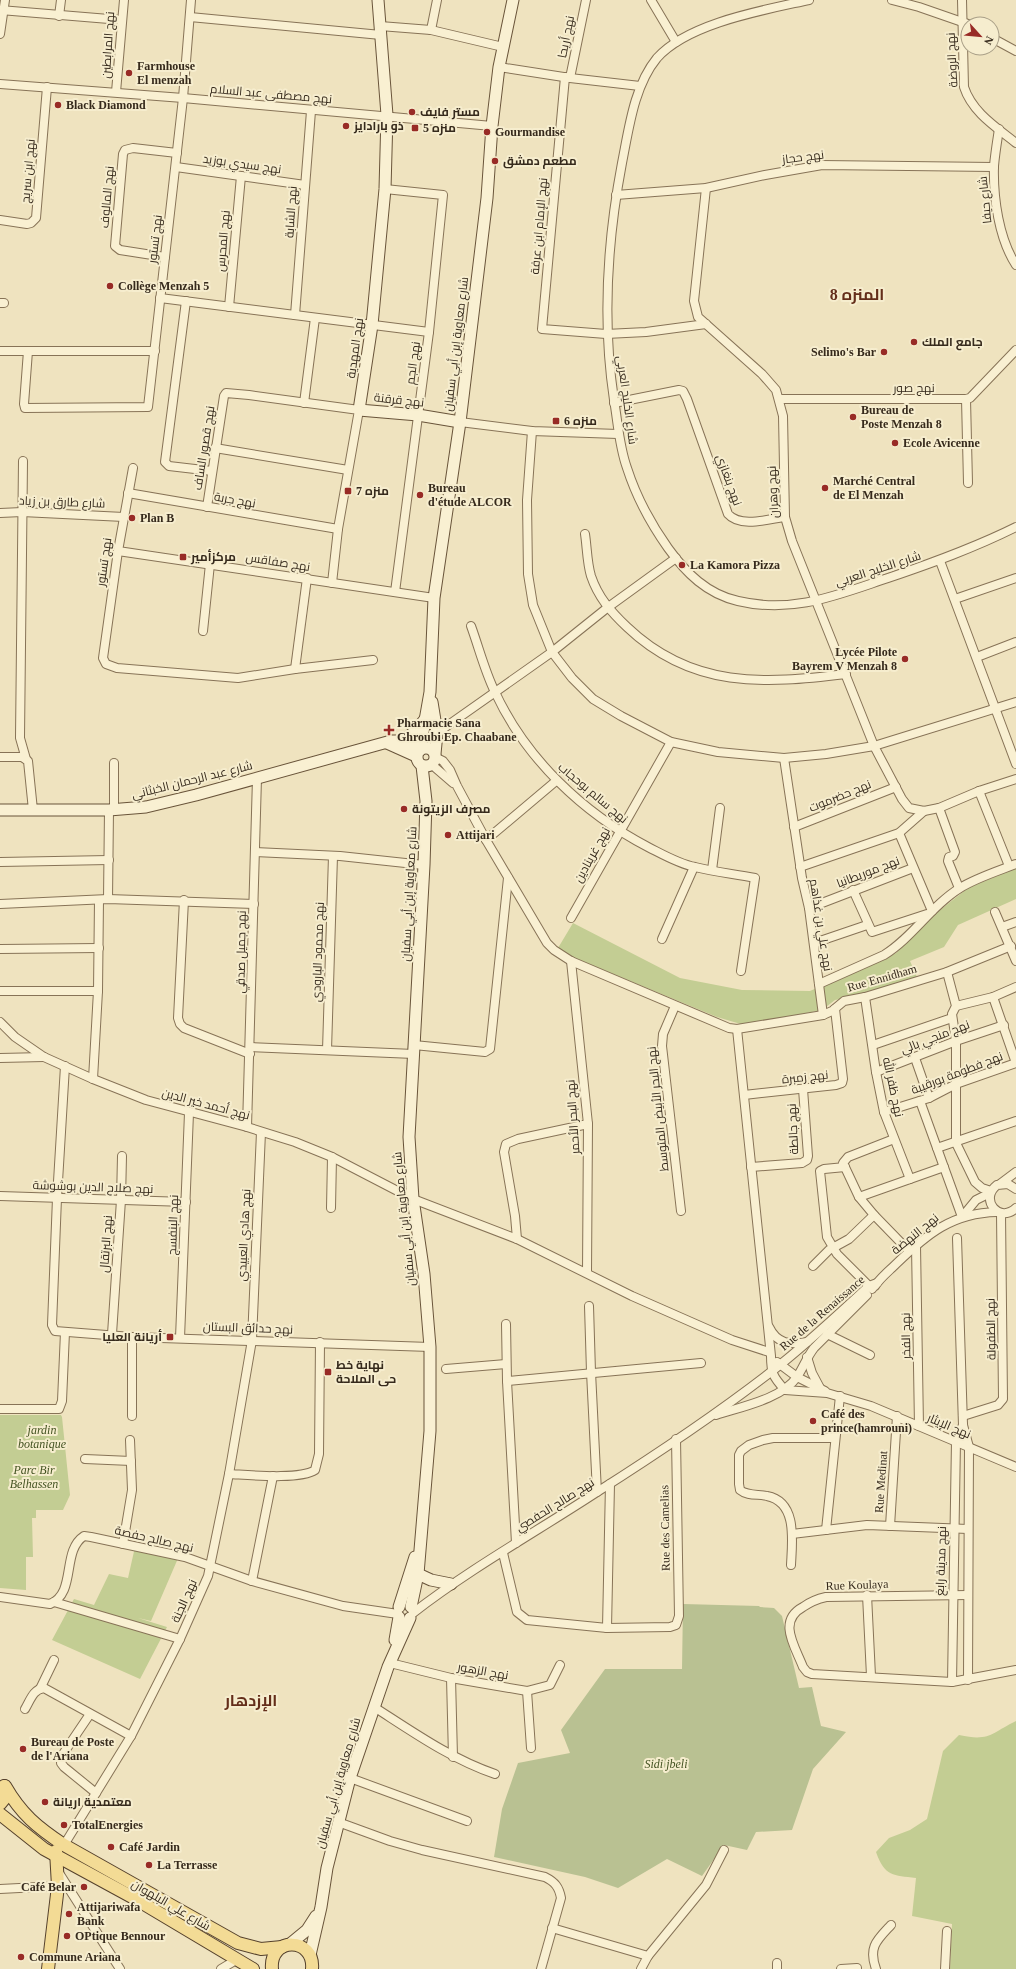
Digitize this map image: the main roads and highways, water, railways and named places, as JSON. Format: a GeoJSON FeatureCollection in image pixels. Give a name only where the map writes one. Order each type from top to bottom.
{"type":"FeatureCollection","features":[{"type":"Feature","properties":{"kind":"main road","name":"نهج المهدية"},"geometry":{"type":"LineString","coordinates":[[360,410],[372,325],[385,189],[386,115],[378,0]]}},
{"type":"Feature","properties":{"kind":"main road","name":"شارع معاوية إبن أبي سفيان"},"geometry":{"type":"LineString","coordinates":[[314,1964],[327,1868],[338,1822],[350,1778],[389,1665],[418,1574],[430,1431],[430,1347],[424,1274],[413,1199],[409,1137],[424,866],[426,801],[430,790],[426,758],[434,598],[460,422],[488,198],[492,126],[499,67],[512,0]]}},
{"type":"Feature","properties":{"kind":"main road","name":"نهج قرقنة"},"geometry":{"type":"LineString","coordinates":[[360,410],[418,415],[460,422]]}},
{"type":"Feature","properties":{"kind":"main road","name":"شارع معاوية إبن أبي سفيان"},"geometry":{"type":"LineString","coordinates":[[426,758],[437,733],[430,692]]}},
{"type":"Feature","properties":{"kind":"main road"},"geometry":{"type":"LineString","coordinates":[[426,758],[404,740],[417,729],[427,716]]}},
{"type":"Feature","properties":{"kind":"main road","name":"شارع عبد الرحمان الخبثاني"},"geometry":{"type":"LineString","coordinates":[[0,810],[111,810],[146,806],[257,778],[385,743],[391,740],[404,740]]}},
{"type":"Feature","properties":{"kind":"main road"},"geometry":{"type":"LineString","coordinates":[[385,743],[426,758]]}},
{"type":"Feature","properties":{"kind":"main road","name":"شارع معاوية إبن أبي سفيان"},"geometry":{"type":"LineString","coordinates":[[405,1613],[421,1538]]}},
{"type":"Feature","properties":{"kind":"main road"},"geometry":{"type":"LineString","coordinates":[[418,1574],[431,1580],[451,1584]]}},
{"type":"Feature","properties":{"kind":"main road"},"geometry":{"type":"LineString","coordinates":[[0,1804],[5,1798],[2,1783]]}},
{"type":"Feature","properties":{"kind":"main road","name":"شارع علي البلهوان"},"geometry":{"type":"LineString","coordinates":[[2,1783],[23,1814],[59,1842],[238,1943],[261,1949],[286,1945]]}},
{"type":"Feature","properties":{"kind":"main road","name":"شارع علي البلهوان"},"geometry":{"type":"LineString","coordinates":[[0,1814],[44,1849],[134,1898],[253,1969]]}},
{"type":"Feature","properties":{"kind":"main road"},"geometry":{"type":"LineString","coordinates":[[48,1969],[58,1886],[56,1856],[59,1842]]}},
{"type":"Feature","properties":{"kind":"main road","name":"شارع معاوية إبن أبي سفيان"},"geometry":{"type":"LineString","coordinates":[[286,1945],[307,1930],[321,1907]]}},
{"type":"Feature","properties":{"kind":"main road"},"geometry":{"type":"LineString","coordinates":[[272,1969],[273,1956],[286,1945],[298,1945],[305,1949],[314,1964]]}},
{"type":"Feature","properties":{"kind":"place","name":"Farmhouse El menzah"},"geometry":{"type":"Point","coordinates":[129,73]}},
{"type":"Feature","properties":{"kind":"place","name":"Black Diamond"},"geometry":{"type":"Point","coordinates":[58,105]}},
{"type":"Feature","properties":{"kind":"place","name":"مستر فايف"},"geometry":{"type":"Point","coordinates":[412,112]}},
{"type":"Feature","properties":{"kind":"place","name":"ذو بارادايز"},"geometry":{"type":"Point","coordinates":[346,126]}},
{"type":"Feature","properties":{"kind":"place","name":"منزه 5"},"geometry":{"type":"Point","coordinates":[415,128]}},
{"type":"Feature","properties":{"kind":"place","name":"Gourmandise"},"geometry":{"type":"Point","coordinates":[487,132]}},
{"type":"Feature","properties":{"kind":"place","name":"مطعم دمشق"},"geometry":{"type":"Point","coordinates":[495,161]}},
{"type":"Feature","properties":{"kind":"place","name":"Collège Menzah 5"},"geometry":{"type":"Point","coordinates":[110,286]}},
{"type":"Feature","properties":{"kind":"place","name":"جامع الملك"},"geometry":{"type":"Point","coordinates":[914,342]}},
{"type":"Feature","properties":{"kind":"place","name":"Selimo's Bar"},"geometry":{"type":"Point","coordinates":[884,352]}},
{"type":"Feature","properties":{"kind":"place","name":"Bureau de Poste Menzah 8"},"geometry":{"type":"Point","coordinates":[853,417]}},
{"type":"Feature","properties":{"kind":"place","name":"منزه 6"},"geometry":{"type":"Point","coordinates":[556,421]}},
{"type":"Feature","properties":{"kind":"place","name":"Ecole Avicenne"},"geometry":{"type":"Point","coordinates":[895,443]}},
{"type":"Feature","properties":{"kind":"place","name":"Marché Central de El Menzah"},"geometry":{"type":"Point","coordinates":[825,488]}},
{"type":"Feature","properties":{"kind":"place","name":"منزه 7"},"geometry":{"type":"Point","coordinates":[348,491]}},
{"type":"Feature","properties":{"kind":"place","name":"Bureau d'étude ALCOR"},"geometry":{"type":"Point","coordinates":[420,495]}},
{"type":"Feature","properties":{"kind":"place","name":"Plan B"},"geometry":{"type":"Point","coordinates":[132,518]}},
{"type":"Feature","properties":{"kind":"place","name":"مركزأمير"},"geometry":{"type":"Point","coordinates":[183,557]}},
{"type":"Feature","properties":{"kind":"place","name":"La Kamora Pizza"},"geometry":{"type":"Point","coordinates":[682,565]}},
{"type":"Feature","properties":{"kind":"place","name":"Lycée Pilote Bayrem V Menzah 8"},"geometry":{"type":"Point","coordinates":[905,659]}},
{"type":"Feature","properties":{"kind":"place","name":"Pharmacie Sana Ghroubi Ep. Chaabane"},"geometry":{"type":"Point","coordinates":[389,730]}},
{"type":"Feature","properties":{"kind":"place","name":"مصرف الزيتونة"},"geometry":{"type":"Point","coordinates":[404,809]}},
{"type":"Feature","properties":{"kind":"place","name":"Attijari"},"geometry":{"type":"Point","coordinates":[448,835]}},
{"type":"Feature","properties":{"kind":"place","name":"أريانة العليا"},"geometry":{"type":"Point","coordinates":[170,1337]}},
{"type":"Feature","properties":{"kind":"place","name":"نهاية خط حى الملاحة"},"geometry":{"type":"Point","coordinates":[328,1372]}},
{"type":"Feature","properties":{"kind":"place","name":"Café des prince(hamrouni)"},"geometry":{"type":"Point","coordinates":[813,1421]}},
{"type":"Feature","properties":{"kind":"place","name":"Bureau de Poste de l'Ariana"},"geometry":{"type":"Point","coordinates":[23,1749]}},
{"type":"Feature","properties":{"kind":"place","name":"معتمدية اريانة"},"geometry":{"type":"Point","coordinates":[45,1802]}},
{"type":"Feature","properties":{"kind":"place","name":"TotalEnergies"},"geometry":{"type":"Point","coordinates":[64,1825]}},
{"type":"Feature","properties":{"kind":"place","name":"Café Jardin"},"geometry":{"type":"Point","coordinates":[111,1847]}},
{"type":"Feature","properties":{"kind":"place","name":"La Terrasse"},"geometry":{"type":"Point","coordinates":[149,1865]}},
{"type":"Feature","properties":{"kind":"place","name":"Café Belar"},"geometry":{"type":"Point","coordinates":[84,1887]}},
{"type":"Feature","properties":{"kind":"place","name":"Attijariwafa Bank"},"geometry":{"type":"Point","coordinates":[69,1914]}},
{"type":"Feature","properties":{"kind":"place","name":"OPtique Bennour"},"geometry":{"type":"Point","coordinates":[67,1936]}},
{"type":"Feature","properties":{"kind":"place","name":"Commune Ariana"},"geometry":{"type":"Point","coordinates":[21,1957]}},
{"type":"Feature","properties":{"kind":"district","name":"المنزه 8"},"geometry":{"type":"Point","coordinates":[857,294]}},
{"type":"Feature","properties":{"kind":"district","name":"الإزدهار"},"geometry":{"type":"Point","coordinates":[251,1700]}},
{"type":"Feature","properties":{"kind":"park label","name":"jardin botanique"},"geometry":{"type":"Point","coordinates":[42,1437]}},
{"type":"Feature","properties":{"kind":"park label","name":"Parc Bir Belhassen"},"geometry":{"type":"Point","coordinates":[34,1477]}},
{"type":"Feature","properties":{"kind":"park label","name":"Sidi jbeli"},"geometry":{"type":"Point","coordinates":[666,1764]}}]}
